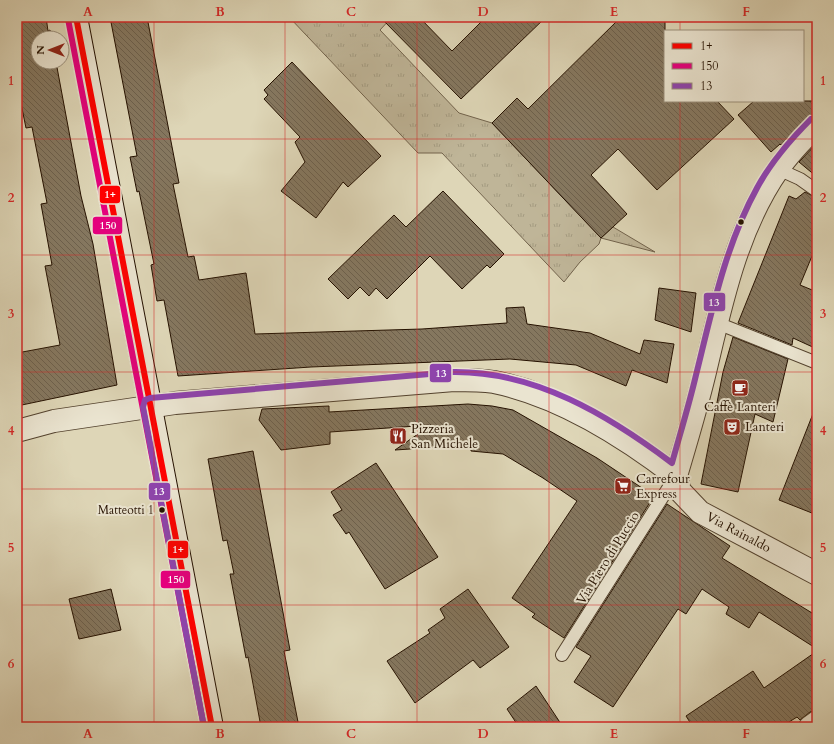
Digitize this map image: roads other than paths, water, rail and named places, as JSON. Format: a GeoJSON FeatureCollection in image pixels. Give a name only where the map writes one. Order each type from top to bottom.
{"type":"FeatureCollection","features":[{"type":"Feature","properties":{"kind":"street"},"geometry":{"type":"LineString","coordinates":[[76,17],[212,727]]}},
{"type":"Feature","properties":{"kind":"street"},"geometry":{"type":"LineString","coordinates":[[17,431],[54,421],[151,406],[454,380],[492,382],[532,393],[565,407],[640,449],[676,476],[731,270],[744,235],[763,194],[778,169],[792,151],[817,125]]}},
{"type":"Feature","properties":{"kind":"street","name":"Via Rainaldo"},"geometry":{"type":"LineString","coordinates":[[676,476],[680,491],[691,505],[700,512],[817,574]]}},
{"type":"Feature","properties":{"kind":"street"},"geometry":{"type":"LineString","coordinates":[[810,727],[817,722]]}},
{"type":"Feature","properties":{"kind":"lane"},"geometry":{"type":"LineString","coordinates":[[778,169],[800,180],[817,191]]}},
{"type":"Feature","properties":{"kind":"lane"},"geometry":{"type":"LineString","coordinates":[[717,323],[817,363]]}},
{"type":"Feature","properties":{"kind":"lane","name":"Via Piero di Puccio"},"geometry":{"type":"LineString","coordinates":[[562,655],[676,476]]}},
{"type":"Feature","properties":{"kind":"place","name":"Caffè Lanteri"},"geometry":{"type":"Point","coordinates":[740,388]}},
{"type":"Feature","properties":{"kind":"place","name":"Lanteri"},"geometry":{"type":"Point","coordinates":[732,427]}},
{"type":"Feature","properties":{"kind":"place","name":"Pizzeria San Michele"},"geometry":{"type":"Point","coordinates":[398,436]}},
{"type":"Feature","properties":{"kind":"place","name":"Carrefour Express"},"geometry":{"type":"Point","coordinates":[623,486]}},
{"type":"Feature","properties":{"kind":"place","name":"Matteotti 1"},"geometry":{"type":"Point","coordinates":[162,510]}}]}
